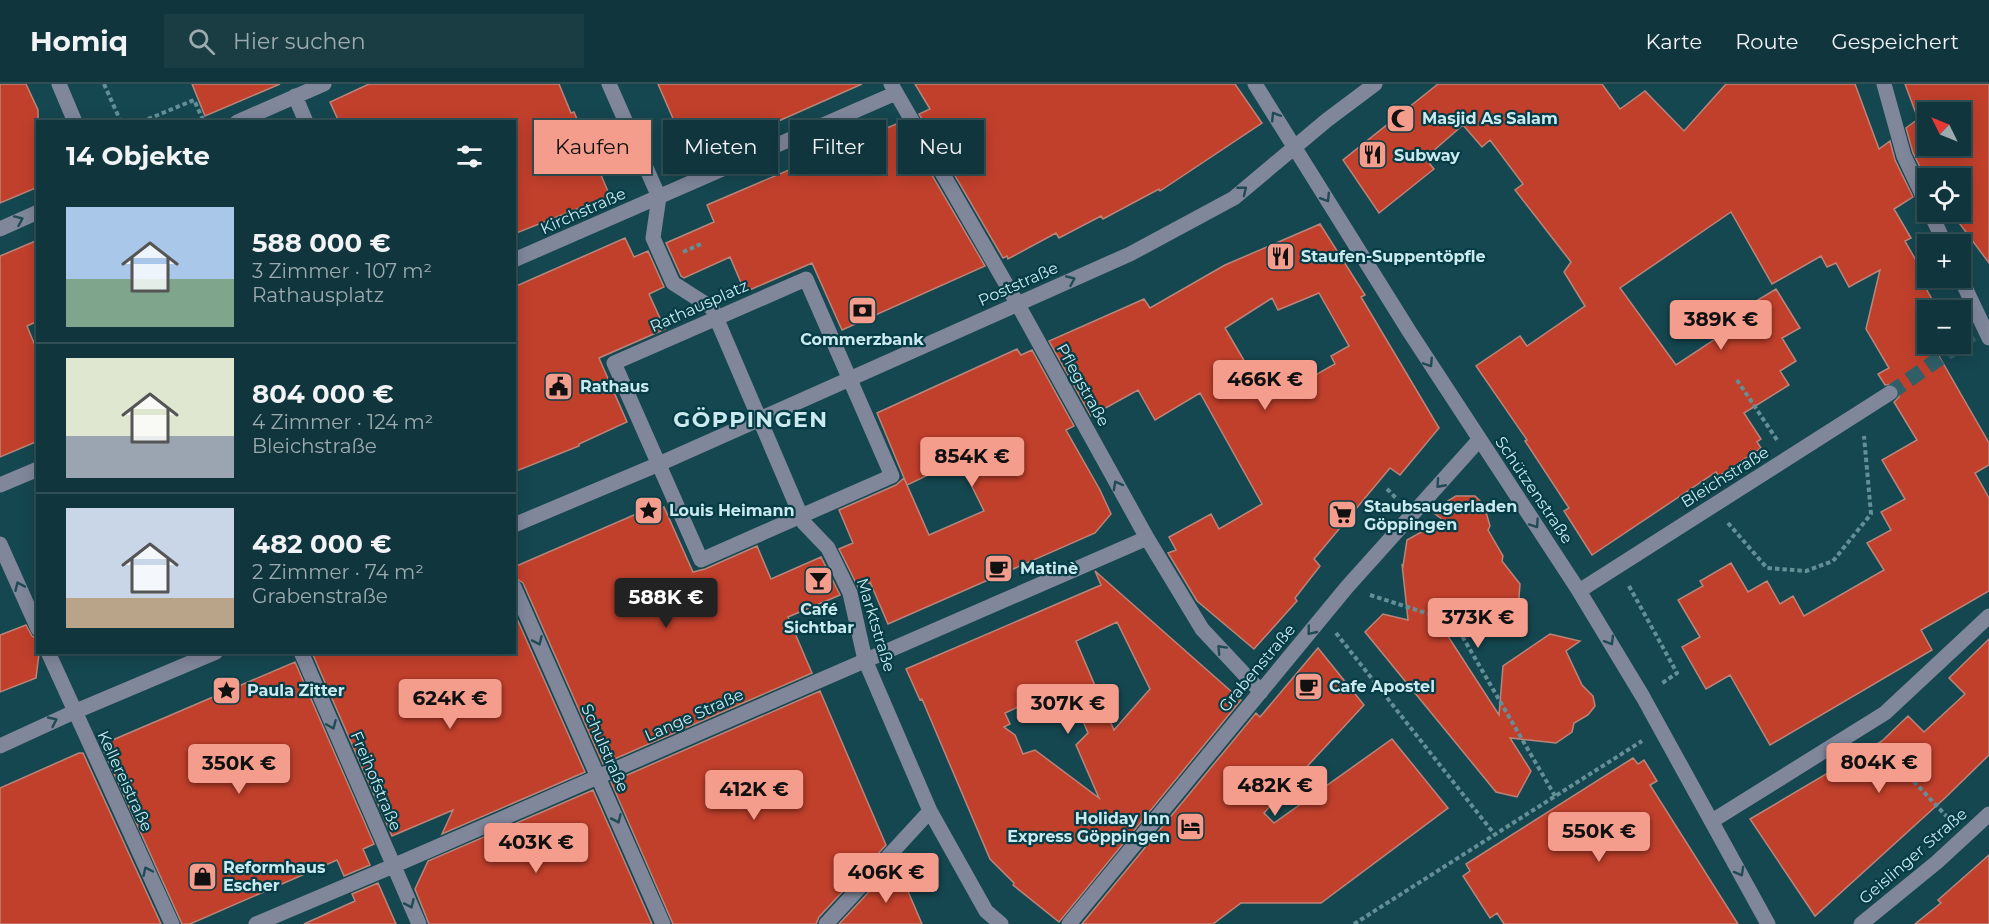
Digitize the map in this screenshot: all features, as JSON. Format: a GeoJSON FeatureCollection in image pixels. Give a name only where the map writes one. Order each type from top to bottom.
{"type":"FeatureCollection","features":[{"type":"Feature","properties":{"kind":"street"},"geometry":{"type":"LineString","coordinates":[[59,84],[74,120]]}},
{"type":"Feature","properties":{"kind":"street"},"geometry":{"type":"LineString","coordinates":[[242,120],[324,84]]}},
{"type":"Feature","properties":{"kind":"street"},"geometry":{"type":"LineString","coordinates":[[609,84],[659,197]]}},
{"type":"Feature","properties":{"kind":"street","name":"Schützenstraße"},"geometry":{"type":"LineString","coordinates":[[1255,84],[1479,440],[1579,591],[1644,697],[1768,924]]}},
{"type":"Feature","properties":{"kind":"street","name":"Poststraße"},"geometry":{"type":"LineString","coordinates":[[516,524],[653,467],[1017,303],[1130,255],[1234,198],[1327,120],[1376,84]]}},
{"type":"Feature","properties":{"kind":"street"},"geometry":{"type":"LineString","coordinates":[[1884,84],[1904,156],[1917,184]]}},
{"type":"Feature","properties":{"kind":"street","name":"Kirchstraße"},"geometry":{"type":"LineString","coordinates":[[516,259],[659,197],[893,88]]}},
{"type":"Feature","properties":{"kind":"street","name":"Pflegstraße"},"geometry":{"type":"LineString","coordinates":[[893,88],[1017,303],[1147,538],[1202,629],[1261,692]]}},
{"type":"Feature","properties":{"kind":"street"},"geometry":{"type":"LineString","coordinates":[[296,96],[305,120]]}},
{"type":"Feature","properties":{"kind":"street","name":"Marktstraße"},"geometry":{"type":"LineString","coordinates":[[659,197],[653,238],[673,283],[712,308],[804,524],[828,548],[850,593],[865,660],[930,811],[986,911],[1001,924]]}},
{"type":"Feature","properties":{"kind":"street"},"geometry":{"type":"LineString","coordinates":[[0,229],[36,213]]}},
{"type":"Feature","properties":{"kind":"street","name":"Rathausplatz"},"geometry":{"type":"LineString","coordinates":[[806,279],[850,379],[892,476],[701,560],[653,467],[615,363],[806,279]]}},
{"type":"Feature","properties":{"kind":"street"},"geometry":{"type":"LineString","coordinates":[[1965,288],[1989,338]]}},
{"type":"Feature","properties":{"kind":"street","name":"Bleichstraße"},"geometry":{"type":"LineString","coordinates":[[1579,591],[1890,393]]}},
{"type":"Feature","properties":{"kind":"street","name":"Grabenstraße"},"geometry":{"type":"LineString","coordinates":[[1069,924],[1347,587],[1479,440]]}},
{"type":"Feature","properties":{"kind":"street"},"geometry":{"type":"LineString","coordinates":[[0,485],[36,470]]}},
{"type":"Feature","properties":{"kind":"street","name":"Lange Straße"},"geometry":{"type":"LineString","coordinates":[[256,924],[1147,538]]}},
{"type":"Feature","properties":{"kind":"street"},"geometry":{"type":"LineString","coordinates":[[0,544],[36,625]]}},
{"type":"Feature","properties":{"kind":"street","name":"Schulstraße"},"geometry":{"type":"LineString","coordinates":[[516,592],[663,924]]}},
{"type":"Feature","properties":{"kind":"street"},"geometry":{"type":"LineString","coordinates":[[1712,821],[1885,713],[1989,616]]}},
{"type":"Feature","properties":{"kind":"street","name":"Kellereistraße"},"geometry":{"type":"LineString","coordinates":[[49,654],[172,924]]}},
{"type":"Feature","properties":{"kind":"street"},"geometry":{"type":"LineString","coordinates":[[0,746],[211,654]]}},
{"type":"Feature","properties":{"kind":"street","name":"Freihofstraße"},"geometry":{"type":"LineString","coordinates":[[302,654],[419,924]]}},
{"type":"Feature","properties":{"kind":"street"},"geometry":{"type":"LineString","coordinates":[[826,924],[930,811]]}},
{"type":"Feature","properties":{"kind":"street","name":"Geislinger Straße"},"geometry":{"type":"LineString","coordinates":[[1861,924],[1989,814]]}},
{"type":"Feature","properties":{"kind":"path"},"geometry":{"type":"LineString","coordinates":[[104,84],[120,120]]}},
{"type":"Feature","properties":{"kind":"path"},"geometry":{"type":"LineString","coordinates":[[146,120],[194,100],[203,120]]}},
{"type":"Feature","properties":{"kind":"path"},"geometry":{"type":"LineString","coordinates":[[1737,380],[1789,458]]}},
{"type":"Feature","properties":{"kind":"path"},"geometry":{"type":"LineString","coordinates":[[1713,506],[1767,568],[1806,571],[1833,561],[1870,514],[1862,411]]}},
{"type":"Feature","properties":{"kind":"path"},"geometry":{"type":"LineString","coordinates":[[1618,566],[1677,673],[1644,697]]}},
{"type":"Feature","properties":{"kind":"path"},"geometry":{"type":"LineString","coordinates":[[1347,587],[1454,622],[1555,796]]}},
{"type":"Feature","properties":{"kind":"path"},"geometry":{"type":"LineString","coordinates":[[1323,616],[1495,835]]}},
{"type":"Feature","properties":{"kind":"path"},"geometry":{"type":"LineString","coordinates":[[1863,726],[1965,836]]}},
{"type":"Feature","properties":{"kind":"path"},"geometry":{"type":"LineString","coordinates":[[1354,924],[1661,729]]}},
{"type":"Feature","properties":{"kind":"building"},"geometry":{"type":"Polygon","coordinates":[[[0,84],[26,84],[38,110],[36,188],[0,203],[0,84]]]}},
{"type":"Feature","properties":{"kind":"building"},"geometry":{"type":"Polygon","coordinates":[[[192,84],[280,84],[205,116],[192,84]]]}},
{"type":"Feature","properties":{"kind":"building"},"geometry":{"type":"Polygon","coordinates":[[[369,84],[559,84],[571,113],[574,112],[577,120],[534,120],[534,174],[601,174],[610,196],[516,233],[516,120],[338,120],[330,102],[369,84]]]}},
{"type":"Feature","properties":{"kind":"building"},"geometry":{"type":"Polygon","coordinates":[[[658,84],[862,84],[778,121],[674,120],[658,84]]]}},
{"type":"Feature","properties":{"kind":"building"},"geometry":{"type":"Polygon","coordinates":[[[915,84],[1235,84],[1262,123],[1160,191],[1159,189],[1103,219],[1101,216],[1059,238],[1056,233],[1008,259],[1007,256],[1003,258],[954,174],[984,174],[984,120],[922,120],[919,114],[930,109],[915,84]]]}},
{"type":"Feature","properties":{"kind":"building"},"geometry":{"type":"Polygon","coordinates":[[[1438,84],[1602,84],[1620,109],[1645,91],[1684,131],[1726,84],[1855,84],[1879,149],[1890,141],[1895,160],[1913,197],[1894,209],[1911,238],[1905,241],[1917,262],[1917,288],[1926,288],[1932,300],[1917,300],[1917,354],[1938,354],[1989,443],[1989,465],[1975,473],[1989,498],[1989,591],[1921,630],[1932,650],[1770,745],[1730,675],[1706,689],[1682,647],[1700,637],[1678,600],[1703,586],[1700,581],[1731,563],[1748,592],[1767,581],[1780,604],[1793,596],[1804,616],[1884,570],[1867,543],[1891,530],[1881,512],[1905,499],[1882,460],[1917,440],[1894,402],[1899,397],[1898,388],[1894,384],[1885,385],[1878,374],[1889,368],[1866,329],[1880,270],[1849,287],[1836,263],[1827,267],[1821,256],[1772,284],[1731,212],[1620,288],[1676,365],[1729,330],[1727,328],[1742,318],[1738,312],[1776,289],[1800,328],[1782,338],[1796,361],[1780,371],[1789,385],[1744,413],[1761,439],[1757,442],[1761,448],[1719,476],[1716,472],[1592,555],[1564,511],[1569,508],[1525,441],[1527,440],[1476,366],[1520,336],[1527,346],[1585,306],[1564,272],[1571,262],[1515,190],[1523,184],[1490,140],[1482,147],[1463,125],[1425,158],[1434,169],[1379,213],[1343,160],[1438,84]]]}},
{"type":"Feature","properties":{"kind":"building"},"geometry":{"type":"Polygon","coordinates":[[[1905,84],[1989,84],[1989,263],[1971,239],[1971,234],[1967,234],[1958,222],[1971,222],[1971,168],[1920,168],[1913,153],[1906,128],[1917,120],[1917,156],[1971,156],[1971,102],[1917,102],[1917,116],[1905,84]]]}},
{"type":"Feature","properties":{"kind":"building"},"geometry":{"type":"Polygon","coordinates":[[[898,123],[898,174],[931,174],[985,266],[842,330],[812,263],[745,292],[730,257],[684,278],[681,276],[666,243],[714,222],[707,205],[790,169],[790,174],[886,174],[886,128],[898,123]]]}},
{"type":"Feature","properties":{"kind":"building"},"geometry":{"type":"Polygon","coordinates":[[[1320,224],[1365,295],[1361,297],[1439,428],[1400,475],[1390,468],[1314,559],[1320,566],[1295,598],[1297,601],[1254,649],[1197,601],[1168,553],[1176,550],[1169,537],[1211,514],[1219,529],[1262,504],[1200,393],[1155,420],[1138,390],[1091,416],[1049,341],[1144,299],[1150,308],[1225,265],[1320,224]],[[1319,293],[1278,310],[1272,298],[1225,328],[1266,398],[1271,396],[1273,399],[1335,364],[1331,356],[1349,346],[1319,293]]]}},
{"type":"Feature","properties":{"kind":"building","name":"Rathaus"},"geometry":{"type":"Polygon","coordinates":[[[625,238],[634,257],[648,251],[664,287],[649,294],[665,329],[599,358],[627,422],[579,446],[516,471],[516,286],[625,238]]]}},
{"type":"Feature","properties":{"kind":"building"},"geometry":{"type":"Polygon","coordinates":[[[36,241],[36,322],[27,326],[36,348],[36,442],[0,457],[0,256],[36,241]]]}},
{"type":"Feature","properties":{"kind":"building"},"geometry":{"type":"Polygon","coordinates":[[[1017,349],[1021,355],[1032,350],[1074,426],[1066,430],[1111,514],[1095,533],[888,624],[870,582],[858,587],[839,549],[853,543],[839,510],[896,485],[904,478],[907,485],[877,413],[1017,349]],[[959,460],[907,485],[929,535],[984,511],[959,460]]]}},
{"type":"Feature","properties":{"kind":"building"},"geometry":{"type":"Polygon","coordinates":[[[1456,496],[1475,496],[1484,505],[1490,526],[1488,530],[1503,556],[1502,561],[1520,584],[1519,597],[1522,611],[1520,633],[1429,607],[1499,715],[1503,666],[1550,634],[1580,641],[1566,651],[1582,685],[1593,696],[1595,706],[1588,715],[1574,723],[1572,732],[1556,743],[1510,738],[1531,771],[1517,797],[1496,792],[1365,632],[1383,614],[1408,620],[1402,564],[1403,566],[1407,540],[1443,520],[1435,514],[1446,512],[1439,506],[1456,496]]]}},
{"type":"Feature","properties":{"kind":"building"},"geometry":{"type":"Polygon","coordinates":[[[664,507],[693,572],[757,546],[771,579],[821,557],[840,595],[788,617],[812,673],[603,764],[523,583],[516,578],[516,566],[650,508],[651,512],[664,507]]]}},
{"type":"Feature","properties":{"kind":"building"},"geometry":{"type":"Polygon","coordinates":[[[1095,571],[1241,700],[1059,922],[1013,885],[1014,883],[990,859],[922,699],[920,700],[906,669],[1101,585],[1095,571]],[[1117,622],[1076,641],[1114,730],[1150,689],[1117,622]],[[1053,691],[1005,713],[1010,724],[1004,727],[1015,735],[1023,754],[1035,750],[1099,798],[1076,745],[1088,733],[1072,695],[1057,702],[1053,691]]]}},
{"type":"Feature","properties":{"kind":"building"},"geometry":{"type":"Polygon","coordinates":[[[516,617],[585,772],[442,834],[453,810],[392,836],[313,655],[516,654],[516,617]]]}},
{"type":"Feature","properties":{"kind":"building"},"geometry":{"type":"Polygon","coordinates":[[[26,625],[32,636],[36,638],[36,654],[39,654],[36,678],[0,692],[0,635],[26,625]]]}},
{"type":"Feature","properties":{"kind":"building"},"geometry":{"type":"Polygon","coordinates":[[[1989,639],[1989,755],[1815,916],[1750,819],[1882,741],[1908,716],[1924,732],[1965,694],[1949,678],[1989,639]]]}},
{"type":"Feature","properties":{"kind":"building"},"geometry":{"type":"Polygon","coordinates":[[[1318,648],[1364,705],[1264,813],[1274,823],[1392,739],[1448,808],[1321,903],[1241,903],[1213,924],[1082,924],[1256,713],[1260,717],[1318,648]]]}},
{"type":"Feature","properties":{"kind":"building"},"geometry":{"type":"Polygon","coordinates":[[[295,662],[374,844],[363,849],[370,865],[344,876],[337,860],[190,924],[182,924],[101,745],[295,662]]]}},
{"type":"Feature","properties":{"kind":"building"},"geometry":{"type":"Polygon","coordinates":[[[820,691],[886,845],[819,917],[816,924],[673,924],[611,782],[820,691]]]}},
{"type":"Feature","properties":{"kind":"building"},"geometry":{"type":"Polygon","coordinates":[[[83,753],[161,924],[0,924],[0,788],[83,753]]]}},
{"type":"Feature","properties":{"kind":"building"},"geometry":{"type":"Polygon","coordinates":[[[1633,758],[1638,764],[1644,760],[1657,781],[1650,785],[1738,924],[1504,924],[1497,913],[1490,918],[1463,876],[1470,871],[1466,864],[1633,758]]]}},
{"type":"Feature","properties":{"kind":"building"},"geometry":{"type":"Polygon","coordinates":[[[593,790],[652,924],[429,924],[415,889],[428,861],[593,790]]]}},
{"type":"Feature","properties":{"kind":"building"},"geometry":{"type":"Polygon","coordinates":[[[1989,855],[1989,924],[1915,924],[1941,903],[1938,900],[1989,855]]]}},
{"type":"Feature","properties":{"kind":"building"},"geometry":{"type":"Polygon","coordinates":[[[894,865],[896,871],[898,868],[922,924],[839,924],[894,865]]]}},
{"type":"Feature","properties":{"kind":"building"},"geometry":{"type":"Polygon","coordinates":[[[378,883],[396,924],[304,924],[355,901],[352,894],[378,883]]]}},
{"type":"Feature","properties":{"kind":"tunnel"},"geometry":{"type":"LineString","coordinates":[[1971,335],[1984,326]]}},
{"type":"Feature","properties":{"kind":"tunnel"},"geometry":{"type":"LineString","coordinates":[[1890,393],[1946,354]]}},
{"type":"Feature","properties":{"kind":"place","name":"Masjid As Salam"},"geometry":{"type":"Point","coordinates":[1401,118]}},
{"type":"Feature","properties":{"kind":"place","name":"Subway"},"geometry":{"type":"Point","coordinates":[1373,155]}},
{"type":"Feature","properties":{"kind":"place","name":"Staufen-Suppentöpfle"},"geometry":{"type":"Point","coordinates":[1280,256]}},
{"type":"Feature","properties":{"kind":"place","name":"Commerzbank"},"geometry":{"type":"Point","coordinates":[862,311]}},
{"type":"Feature","properties":{"kind":"place","name":"Rathaus"},"geometry":{"type":"Point","coordinates":[559,386]}},
{"type":"Feature","properties":{"kind":"place","name":"Louis Heimann"},"geometry":{"type":"Point","coordinates":[648,510]}},
{"type":"Feature","properties":{"kind":"place","name":"Staubsaugerladen Göppingen"},"geometry":{"type":"Point","coordinates":[1343,515]}},
{"type":"Feature","properties":{"kind":"place","name":"Matinè"},"geometry":{"type":"Point","coordinates":[999,568]}},
{"type":"Feature","properties":{"kind":"place","name":"Café Sichtbar"},"geometry":{"type":"Point","coordinates":[819,581]}},
{"type":"Feature","properties":{"kind":"place","name":"Cafe Apostel"},"geometry":{"type":"Point","coordinates":[1308,686]}},
{"type":"Feature","properties":{"kind":"place","name":"Paula Zitter"},"geometry":{"type":"Point","coordinates":[226,690]}},
{"type":"Feature","properties":{"kind":"place","name":"Holiday Inn Express Göppingen"},"geometry":{"type":"Point","coordinates":[1191,827]}},
{"type":"Feature","properties":{"kind":"place","name":"Reformhaus Escher"},"geometry":{"type":"Point","coordinates":[202,876]}},
{"type":"Feature","properties":{"kind":"district","name":"GÖPPINGEN"},"geometry":{"type":"Point","coordinates":[751,419]}}]}
